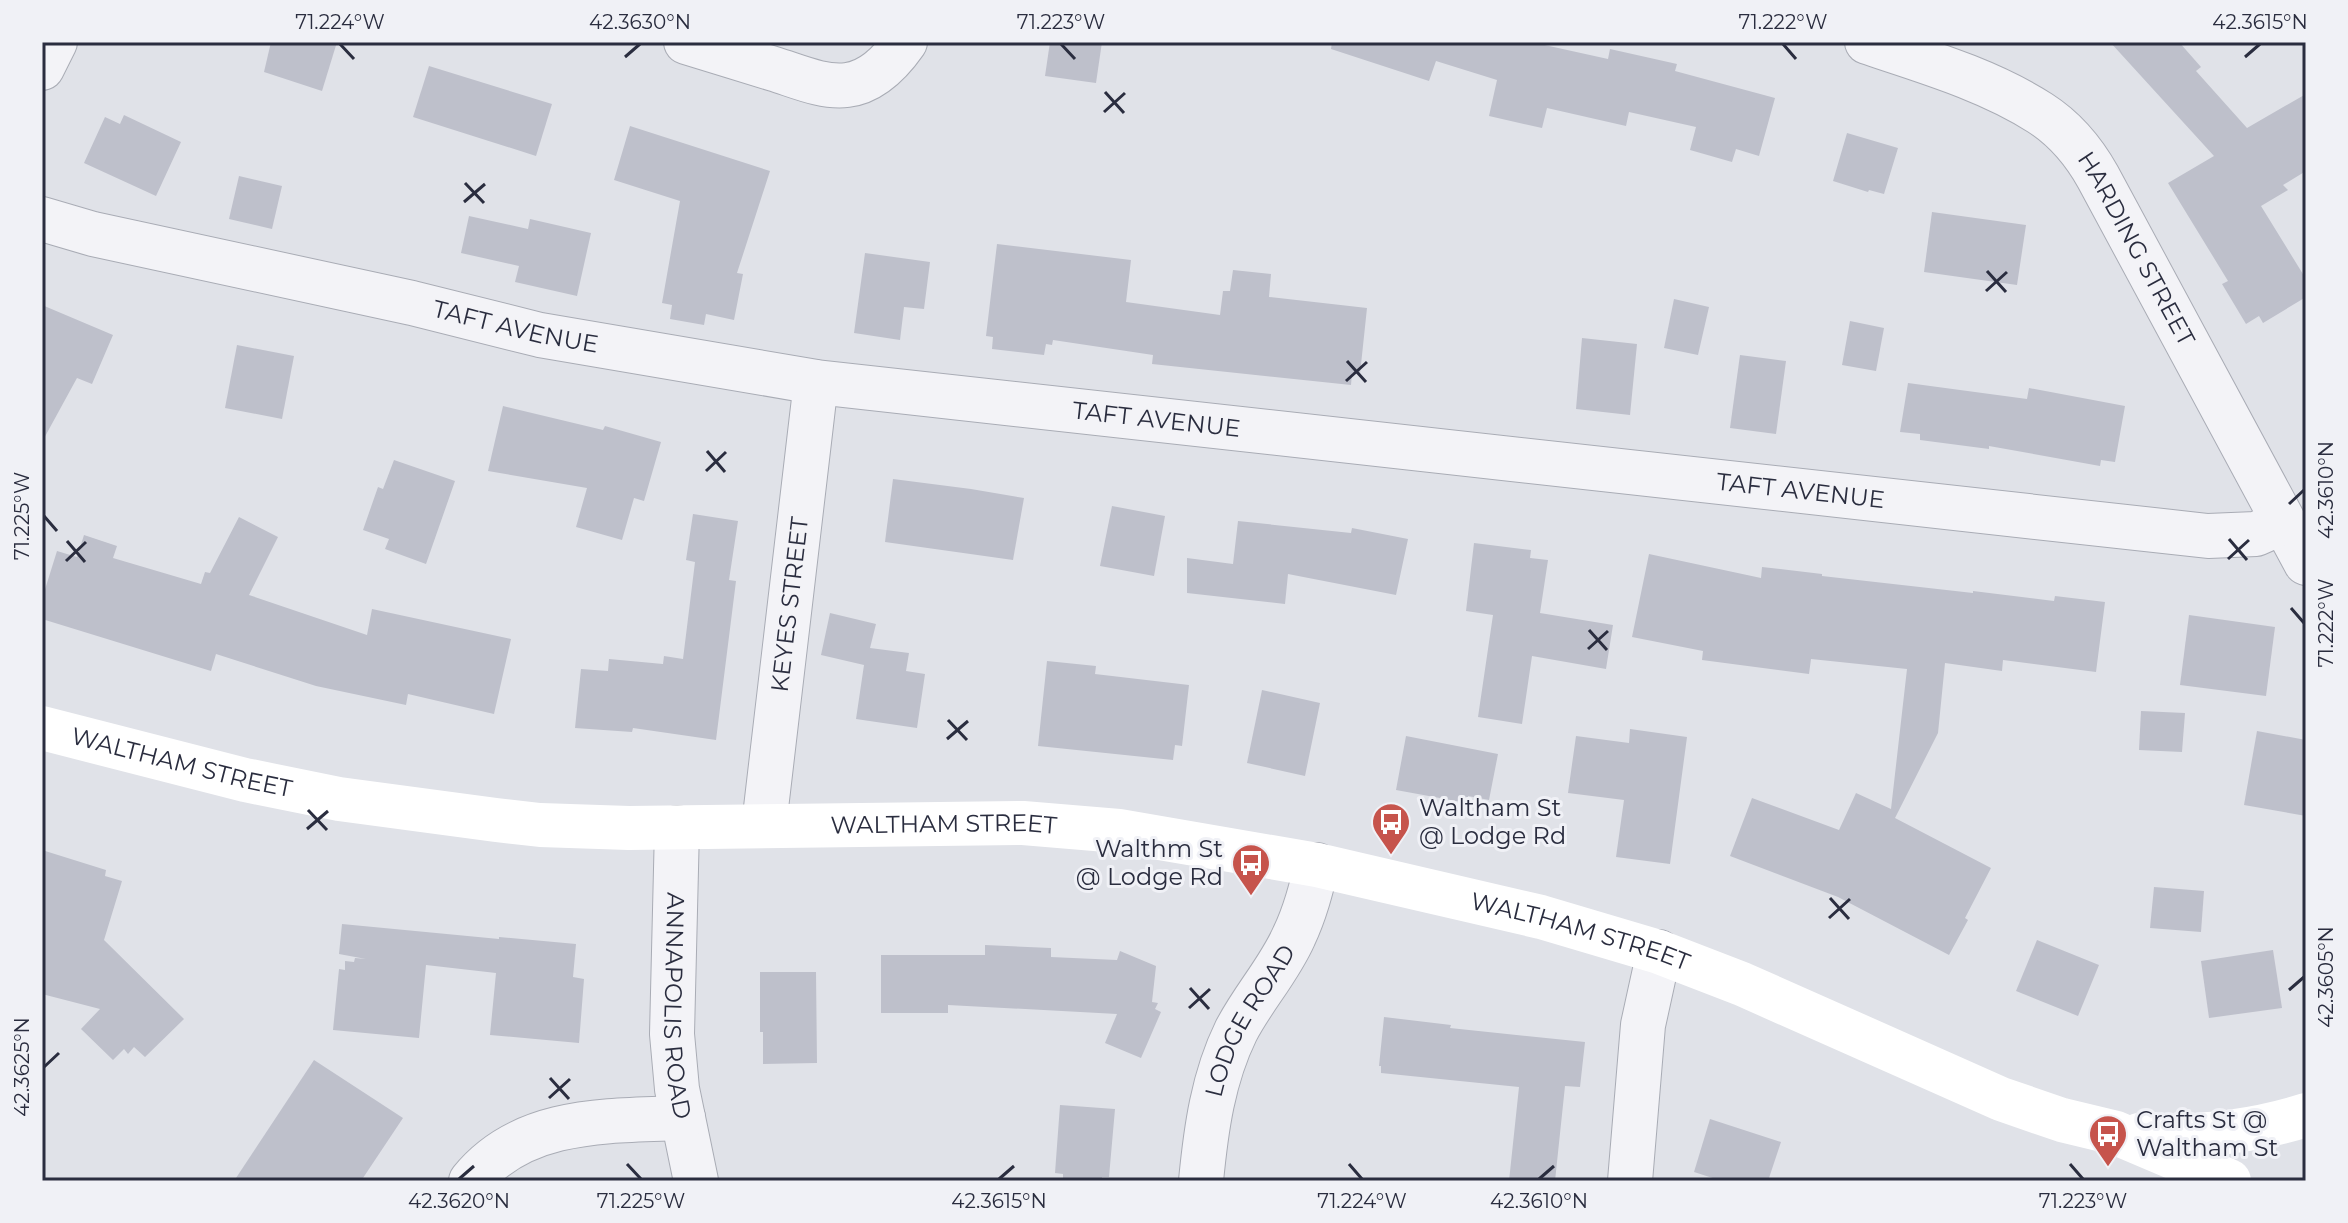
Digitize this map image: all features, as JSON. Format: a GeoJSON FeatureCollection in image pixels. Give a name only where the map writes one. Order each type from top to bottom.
{"type":"FeatureCollection","features":[{"type":"Feature","properties":{"kind":"main road","name":"WALTHAM STREET"},"geometry":{"type":"LineString","coordinates":[[42,728],[230,777],[339,799],[540,825],[677,828],[969,823],[1056,825],[1130,833],[1317,865],[1527,913],[1659,952],[1742,984],[2001,1099],[2062,1120],[2116,1133],[2229,1181]]}},
{"type":"Feature","properties":{"kind":"main road"},"geometry":{"type":"LineString","coordinates":[[2116,1133],[2170,1137],[2220,1133],[2306,1115]]}},
{"type":"Feature","properties":{"kind":"street"},"geometry":{"type":"LineString","coordinates":[[42,68],[55,42]]}},
{"type":"Feature","properties":{"kind":"street"},"geometry":{"type":"LineString","coordinates":[[686,42],[816,82],[845,85],[862,81],[876,73],[905,42]]}},
{"type":"Feature","properties":{"kind":"street","name":"HARDING STREET"},"geometry":{"type":"LineString","coordinates":[[1867,42],[1969,78],[2026,105],[2042,114],[2080,149],[2306,563]]}},
{"type":"Feature","properties":{"kind":"street","name":"TAFT AVENUE"},"geometry":{"type":"LineString","coordinates":[[42,219],[93,234],[412,303],[540,335],[816,382],[2208,536],[2256,534],[2283,522]]}},
{"type":"Feature","properties":{"kind":"street","name":"KEYES STREET"},"geometry":{"type":"LineString","coordinates":[[764,825],[816,382]]}},
{"type":"Feature","properties":{"kind":"street","name":"ANNAPOLIS ROAD"},"geometry":{"type":"LineString","coordinates":[[677,828],[672,1034],[677,1089],[696,1181]]}},
{"type":"Feature","properties":{"kind":"street","name":"LODGE ROAD"},"geometry":{"type":"LineString","coordinates":[[1201,1181],[1208,1118],[1226,1052],[1246,1012],[1295,935],[1317,865]]}},
{"type":"Feature","properties":{"kind":"street"},"geometry":{"type":"LineString","coordinates":[[1630,1181],[1643,1025],[1659,952]]}},
{"type":"Feature","properties":{"kind":"street"},"geometry":{"type":"LineString","coordinates":[[471,1181],[495,1156],[543,1131],[581,1124],[683,1118]]}},
{"type":"Feature","properties":{"kind":"building"},"geometry":{"type":"Polygon","coordinates":[[[271,42],[337,42],[322,91],[264,72],[271,42]]]}},
{"type":"Feature","properties":{"kind":"building"},"geometry":{"type":"Polygon","coordinates":[[[1050,42],[1102,42],[1096,83],[1045,76],[1050,42]]]}},
{"type":"Feature","properties":{"kind":"building"},"geometry":{"type":"Polygon","coordinates":[[[1332,42],[1531,42],[1608,59],[1610,49],[1677,64],[1675,71],[1775,98],[1759,156],[1736,149],[1732,162],[1690,150],[1696,127],[1629,112],[1626,126],[1547,108],[1542,128],[1489,116],[1497,80],[1436,61],[1429,81],[1331,49],[1332,42]]]}},
{"type":"Feature","properties":{"kind":"building"},"geometry":{"type":"Polygon","coordinates":[[[2110,42],[2179,42],[2201,67],[2196,71],[2247,128],[2306,94],[2306,171],[2283,185],[2288,190],[2261,206],[2306,279],[2306,297],[2263,323],[2259,316],[2246,324],[2222,284],[2228,281],[2168,183],[2214,156],[2110,42]]]}},
{"type":"Feature","properties":{"kind":"building"},"geometry":{"type":"Polygon","coordinates":[[[429,66],[552,104],[536,156],[413,117],[429,66]]]}},
{"type":"Feature","properties":{"kind":"building"},"geometry":{"type":"Polygon","coordinates":[[[124,115],[181,142],[156,196],[84,163],[105,117],[120,124],[124,115]]]}},
{"type":"Feature","properties":{"kind":"building"},"geometry":{"type":"Polygon","coordinates":[[[630,126],[770,171],[737,273],[743,274],[734,320],[706,314],[704,325],[670,319],[672,305],[662,303],[680,201],[614,180],[630,126]]]}},
{"type":"Feature","properties":{"kind":"building"},"geometry":{"type":"Polygon","coordinates":[[[1847,133],[1898,148],[1884,194],[1833,181],[1847,133]]]}},
{"type":"Feature","properties":{"kind":"building"},"geometry":{"type":"Polygon","coordinates":[[[239,176],[282,186],[272,229],[229,219],[239,176]]]}},
{"type":"Feature","properties":{"kind":"building"},"geometry":{"type":"Polygon","coordinates":[[[1932,212],[2026,225],[2017,285],[1924,272],[1932,212]]]}},
{"type":"Feature","properties":{"kind":"building"},"geometry":{"type":"Polygon","coordinates":[[[469,216],[528,229],[530,219],[591,233],[577,296],[515,282],[519,266],[461,253],[469,216]]]}},
{"type":"Feature","properties":{"kind":"building"},"geometry":{"type":"Polygon","coordinates":[[[997,244],[1131,260],[1126,302],[1220,315],[1223,291],[1230,291],[1233,270],[1271,274],[1269,297],[1367,308],[1360,374],[1352,373],[1351,385],[1152,364],[1153,355],[1053,340],[1052,345],[1046,344],[1044,355],[992,349],[993,337],[986,336],[997,244]]]}},
{"type":"Feature","properties":{"kind":"building"},"geometry":{"type":"Polygon","coordinates":[[[865,253],[930,262],[924,309],[904,307],[900,340],[854,333],[865,253]]]}},
{"type":"Feature","properties":{"kind":"building"},"geometry":{"type":"Polygon","coordinates":[[[1674,299],[1709,307],[1698,355],[1664,348],[1674,299]]]}},
{"type":"Feature","properties":{"kind":"building"},"geometry":{"type":"Polygon","coordinates":[[[42,305],[113,335],[92,384],[77,378],[42,442],[42,305]]]}},
{"type":"Feature","properties":{"kind":"building"},"geometry":{"type":"Polygon","coordinates":[[[1850,321],[1884,328],[1876,371],[1842,365],[1850,321]]]}},
{"type":"Feature","properties":{"kind":"building"},"geometry":{"type":"Polygon","coordinates":[[[1582,338],[1637,344],[1630,415],[1576,409],[1582,338]]]}},
{"type":"Feature","properties":{"kind":"building"},"geometry":{"type":"Polygon","coordinates":[[[237,345],[294,356],[282,419],[225,408],[237,345]]]}},
{"type":"Feature","properties":{"kind":"building"},"geometry":{"type":"Polygon","coordinates":[[[1740,355],[1786,361],[1776,434],[1730,428],[1740,355]]]}},
{"type":"Feature","properties":{"kind":"building"},"geometry":{"type":"Polygon","coordinates":[[[1908,383],[2027,399],[2029,388],[2125,406],[2115,462],[2101,460],[2100,466],[1989,446],[1989,449],[1920,440],[1920,434],[1900,432],[1908,383]]]}},
{"type":"Feature","properties":{"kind":"building"},"geometry":{"type":"Polygon","coordinates":[[[503,406],[603,430],[605,426],[661,442],[644,501],[634,498],[622,540],[576,527],[587,488],[488,471],[503,406]]]}},
{"type":"Feature","properties":{"kind":"building"},"geometry":{"type":"Polygon","coordinates":[[[394,460],[455,481],[426,564],[385,549],[389,539],[363,530],[378,487],[383,489],[394,460]]]}},
{"type":"Feature","properties":{"kind":"building"},"geometry":{"type":"Polygon","coordinates":[[[893,479],[1024,498],[1013,560],[885,542],[893,479]]]}},
{"type":"Feature","properties":{"kind":"building"},"geometry":{"type":"Polygon","coordinates":[[[1112,506],[1165,516],[1154,576],[1100,566],[1112,506]]]}},
{"type":"Feature","properties":{"kind":"building"},"geometry":{"type":"Polygon","coordinates":[[[693,514],[738,521],[729,580],[736,581],[716,740],[633,728],[632,732],[575,728],[581,669],[608,671],[609,659],[663,664],[664,656],[683,659],[695,562],[686,560],[693,514]]]}},
{"type":"Feature","properties":{"kind":"building"},"geometry":{"type":"Polygon","coordinates":[[[239,517],[278,537],[249,595],[367,635],[372,609],[511,639],[494,714],[408,694],[406,705],[316,686],[216,654],[211,671],[42,619],[42,599],[57,551],[77,557],[84,535],[117,546],[113,558],[201,584],[205,572],[210,573],[239,517]]]}},
{"type":"Feature","properties":{"kind":"building"},"geometry":{"type":"Polygon","coordinates":[[[1238,521],[1351,533],[1352,528],[1408,539],[1396,595],[1288,574],[1285,604],[1187,593],[1187,558],[1233,564],[1238,521]]]}},
{"type":"Feature","properties":{"kind":"building"},"geometry":{"type":"Polygon","coordinates":[[[1474,543],[1531,550],[1530,558],[1548,560],[1540,613],[1613,625],[1606,669],[1532,656],[1522,724],[1478,717],[1493,615],[1466,611],[1474,543]]]}},
{"type":"Feature","properties":{"kind":"building"},"geometry":{"type":"Polygon","coordinates":[[[1649,554],[1761,578],[1762,567],[1973,593],[2054,601],[2055,596],[2105,602],[2096,672],[2003,660],[2002,671],[1945,663],[1938,733],[1895,818],[1991,868],[1949,955],[1838,897],[1730,856],[1752,798],[1839,830],[1856,793],[1891,809],[1907,669],[1811,659],[1809,674],[1702,660],[1703,651],[1632,637],[1649,554]]]}},
{"type":"Feature","properties":{"kind":"building"},"geometry":{"type":"Polygon","coordinates":[[[830,613],[876,624],[870,648],[909,653],[906,671],[925,674],[917,728],[856,719],[864,665],[821,655],[830,613]]]}},
{"type":"Feature","properties":{"kind":"building"},"geometry":{"type":"Polygon","coordinates":[[[2189,615],[2275,627],[2266,696],[2180,685],[2189,615]]]}},
{"type":"Feature","properties":{"kind":"building"},"geometry":{"type":"Polygon","coordinates":[[[1047,661],[1096,666],[1095,674],[1189,685],[1182,746],[1175,745],[1173,760],[1038,746],[1047,661]]]}},
{"type":"Feature","properties":{"kind":"building"},"geometry":{"type":"Polygon","coordinates":[[[1262,690],[1320,703],[1305,776],[1247,763],[1262,690]]]}},
{"type":"Feature","properties":{"kind":"building"},"geometry":{"type":"Polygon","coordinates":[[[2141,711],[2185,713],[2182,752],[2139,750],[2141,711]]]}},
{"type":"Feature","properties":{"kind":"building"},"geometry":{"type":"Polygon","coordinates":[[[1630,729],[1687,737],[1670,864],[1616,857],[1624,800],[1568,793],[1576,736],[1629,743],[1630,729]]]}},
{"type":"Feature","properties":{"kind":"building"},"geometry":{"type":"Polygon","coordinates":[[[2257,731],[2306,740],[2306,816],[2244,805],[2257,731]]]}},
{"type":"Feature","properties":{"kind":"building"},"geometry":{"type":"Polygon","coordinates":[[[1406,736],[1498,754],[1489,800],[1468,796],[1467,803],[1396,790],[1406,736]]]}},
{"type":"Feature","properties":{"kind":"building"},"geometry":{"type":"Polygon","coordinates":[[[42,850],[106,870],[105,876],[122,881],[104,940],[184,1019],[145,1057],[134,1047],[128,1054],[124,1049],[113,1060],[81,1029],[100,1009],[42,994],[42,850]]]}},
{"type":"Feature","properties":{"kind":"building"},"geometry":{"type":"Polygon","coordinates":[[[2154,887],[2204,891],[2201,932],[2150,928],[2154,887]]]}},
{"type":"Feature","properties":{"kind":"building"},"geometry":{"type":"Polygon","coordinates":[[[342,924],[576,944],[573,977],[584,979],[579,1043],[490,1035],[496,973],[426,965],[419,1038],[333,1030],[339,969],[345,970],[345,961],[366,959],[339,954],[342,924]]]}},
{"type":"Feature","properties":{"kind":"building"},"geometry":{"type":"Polygon","coordinates":[[[2037,940],[2099,965],[2078,1016],[2016,991],[2037,940]]]}},
{"type":"Feature","properties":{"kind":"building"},"geometry":{"type":"Polygon","coordinates":[[[985,945],[1051,948],[1051,957],[1117,960],[1120,951],[1156,966],[1152,1002],[1158,1003],[1155,1009],[1161,1012],[1141,1058],[1105,1043],[1117,1014],[948,1005],[948,1013],[881,1013],[881,955],[985,955],[985,945]]]}},
{"type":"Feature","properties":{"kind":"building"},"geometry":{"type":"Polygon","coordinates":[[[2273,950],[2282,1008],[2209,1018],[2201,961],[2273,950]]]}},
{"type":"Feature","properties":{"kind":"building"},"geometry":{"type":"Polygon","coordinates":[[[760,972],[816,972],[817,1063],[763,1064],[760,972]]]}},
{"type":"Feature","properties":{"kind":"building"},"geometry":{"type":"Polygon","coordinates":[[[1384,1017],[1451,1025],[1450,1028],[1585,1042],[1580,1087],[1565,1086],[1555,1181],[1509,1181],[1519,1087],[1381,1073],[1384,1017]]]}},
{"type":"Feature","properties":{"kind":"building"},"geometry":{"type":"Polygon","coordinates":[[[314,1060],[403,1118],[361,1181],[234,1181],[314,1060]]]}},
{"type":"Feature","properties":{"kind":"building"},"geometry":{"type":"Polygon","coordinates":[[[1060,1105],[1115,1109],[1109,1177],[1102,1177],[1102,1181],[1063,1181],[1063,1174],[1055,1173],[1060,1105]]]}},
{"type":"Feature","properties":{"kind":"building"},"geometry":{"type":"Polygon","coordinates":[[[1710,1119],[1781,1142],[1768,1181],[1722,1181],[1694,1172],[1710,1119]]]}},
{"type":"Feature","properties":{"kind":"place","name":"Waltham St @ Lodge Rd"},"geometry":{"type":"Point","coordinates":[1391,856]}},
{"type":"Feature","properties":{"kind":"place","name":"Walthm St @ Lodge Rd"},"geometry":{"type":"Point","coordinates":[1251,897]}},
{"type":"Feature","properties":{"kind":"place","name":"Crafts St @ Waltham St"},"geometry":{"type":"Point","coordinates":[2108,1168]}}]}
